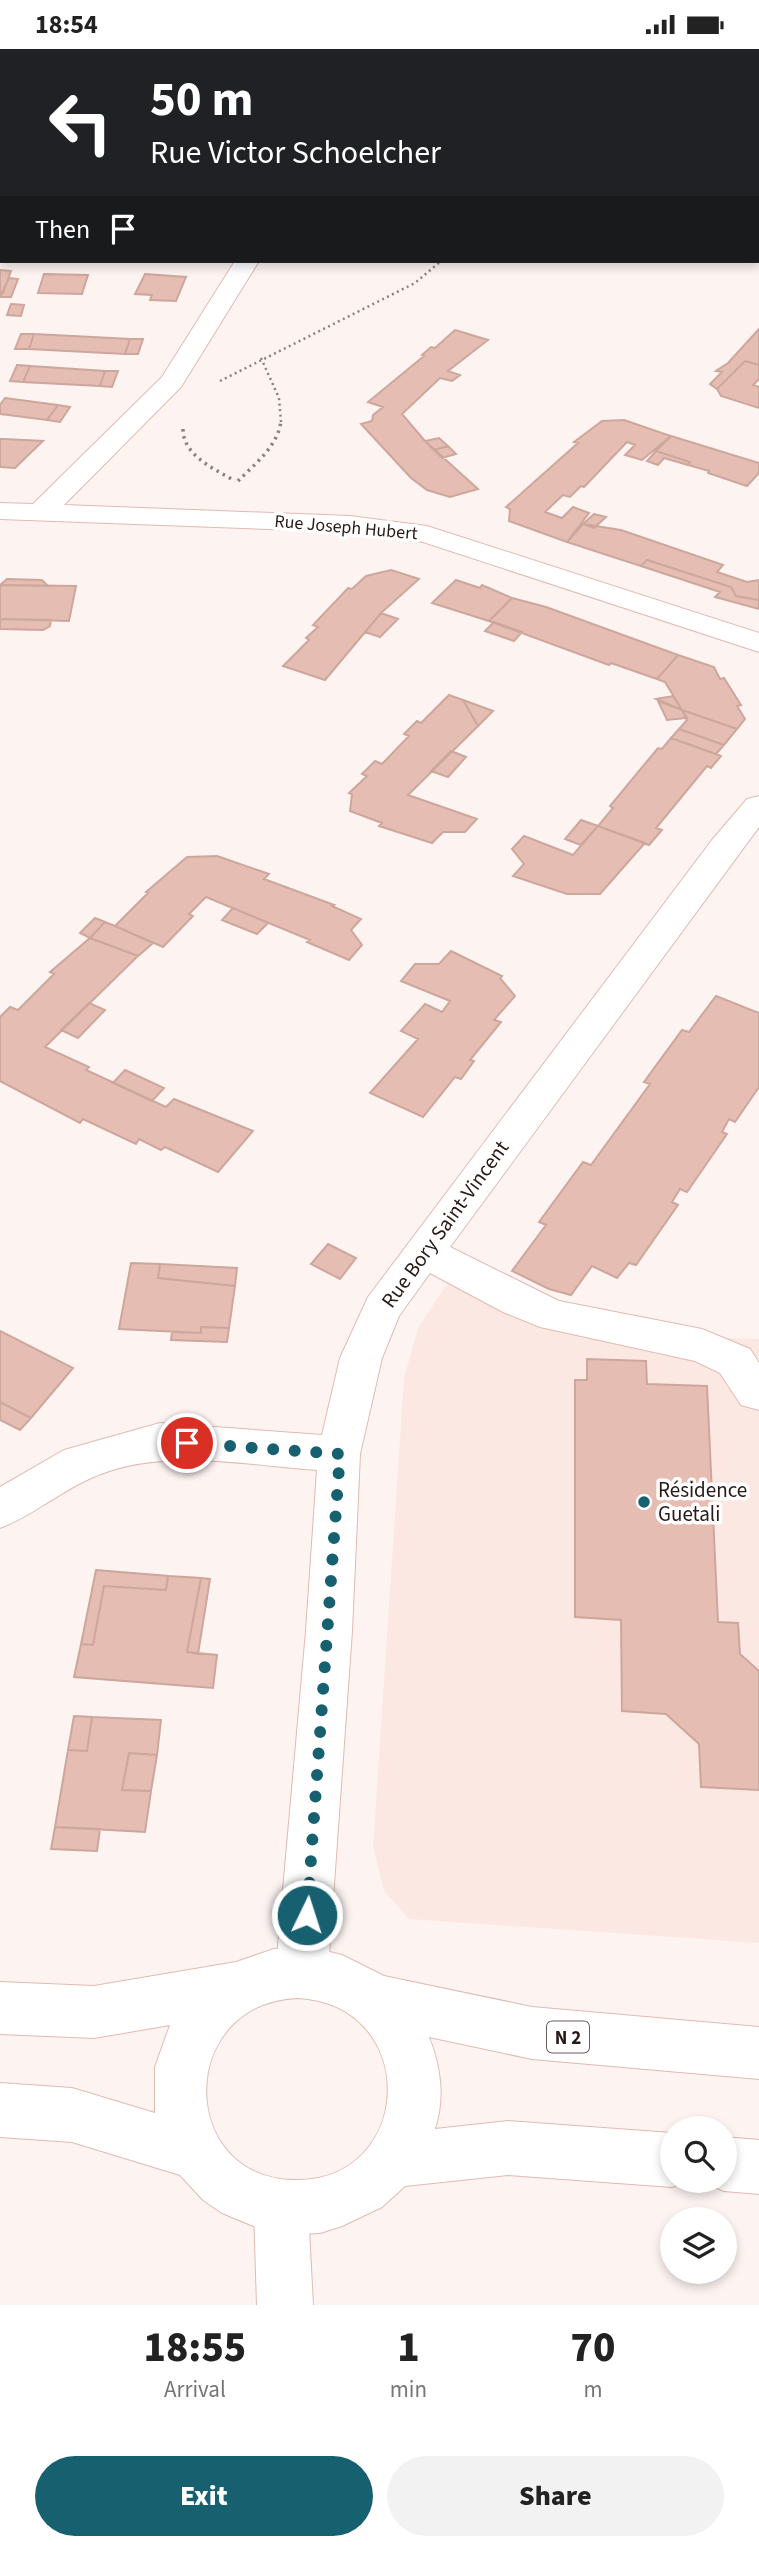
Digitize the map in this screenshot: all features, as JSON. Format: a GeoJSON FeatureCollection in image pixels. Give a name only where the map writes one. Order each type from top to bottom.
{"type":"FeatureCollection","features":[{"type":"Feature","properties":{"kind":"street"},"geometry":{"type":"LineString","coordinates":[[41,512],[172,381],[246,263]]}},
{"type":"Feature","properties":{"kind":"street","name":"Rue Joseph Hubert"},"geometry":{"type":"LineString","coordinates":[[0,511],[350,524],[426,534],[759,643]]}},
{"type":"Feature","properties":{"kind":"street","name":"Rue Bory Saint-Vincent"},"geometry":{"type":"LineString","coordinates":[[302,1969],[340,1454],[361,1358],[382,1308],[423,1251],[724,848],[759,806]]}},
{"type":"Feature","properties":{"kind":"street"},"geometry":{"type":"LineString","coordinates":[[423,1251],[517,1301],[554,1316],[702,1346],[735,1361],[757,1393]]}},
{"type":"Feature","properties":{"kind":"street"},"geometry":{"type":"LineString","coordinates":[[3,1502],[79,1463],[160,1441],[340,1454]]}},
{"type":"Feature","properties":{"kind":"street","name":"N 2"},"geometry":{"type":"LineString","coordinates":[[302,1969],[330,1973],[357,1985],[380,2001],[400,2028],[412,2060],[414,2094],[407,2130],[390,2161],[360,2190],[322,2207],[281,2210],[246,2200],[218,2182],[196,2153],[183,2118],[181,2079],[191,2043],[211,2011],[240,1987],[270,1973],[302,1969]]}},
{"type":"Feature","properties":{"kind":"street","name":"N 2"},"geometry":{"type":"LineString","coordinates":[[0,2008],[94,2012],[240,1987]]}},
{"type":"Feature","properties":{"kind":"street","name":"N 2"},"geometry":{"type":"LineString","coordinates":[[380,2001],[532,2033],[759,2053]]}},
{"type":"Feature","properties":{"kind":"street"},"geometry":{"type":"LineString","coordinates":[[0,2110],[72,2115],[196,2153]]}},
{"type":"Feature","properties":{"kind":"street"},"geometry":{"type":"LineString","coordinates":[[390,2161],[508,2148],[660,2159]]}},
{"type":"Feature","properties":{"kind":"street"},"geometry":{"type":"LineString","coordinates":[[737,2165],[759,2167]]}},
{"type":"Feature","properties":{"kind":"street"},"geometry":{"type":"LineString","coordinates":[[281,2210],[285,2305]]}},
{"type":"Feature","properties":{"kind":"path"},"geometry":{"type":"LineString","coordinates":[[213,385],[261,358],[415,283],[439,263]]}},
{"type":"Feature","properties":{"kind":"path"},"geometry":{"type":"LineString","coordinates":[[237,482],[271,448],[283,424],[281,394],[261,358]]}},
{"type":"Feature","properties":{"kind":"path"},"geometry":{"type":"LineString","coordinates":[[183,426],[183,438],[200,461],[237,482],[239,492]]}},
{"type":"Feature","properties":{"kind":"shaded area"},"geometry":{"type":"Polygon","coordinates":[[[461,1262],[542,1301],[726,1338],[759,1339],[759,1943],[409,1919],[384,1891],[373,1847],[404,1378],[418,1328],[461,1262]]]}},
{"type":"Feature","properties":{"kind":"building"},"geometry":{"type":"Polygon","coordinates":[[[0,270],[11,271],[3,293],[0,293],[0,270]]]}},
{"type":"Feature","properties":{"kind":"building"},"geometry":{"type":"Polygon","coordinates":[[[44,274],[88,275],[82,294],[38,293],[44,274]]]}},
{"type":"Feature","properties":{"kind":"building"},"geometry":{"type":"Polygon","coordinates":[[[145,274],[186,277],[176,301],[150,300],[152,295],[135,294],[145,274]]]}},
{"type":"Feature","properties":{"kind":"building"},"geometry":{"type":"Polygon","coordinates":[[[9,278],[18,279],[11,297],[0,297],[9,278]]]}},
{"type":"Feature","properties":{"kind":"building"},"geometry":{"type":"Polygon","coordinates":[[[11,304],[24,305],[21,316],[7,315],[11,304]]]}},
{"type":"Feature","properties":{"kind":"building"},"geometry":{"type":"Polygon","coordinates":[[[759,329],[759,365],[745,361],[717,389],[710,384],[722,372],[716,371],[728,363],[759,329]]]}},
{"type":"Feature","properties":{"kind":"building"},"geometry":{"type":"Polygon","coordinates":[[[455,330],[488,340],[448,371],[460,375],[452,381],[440,378],[402,414],[425,441],[478,489],[450,497],[427,490],[411,478],[361,424],[372,421],[373,415],[383,407],[368,402],[424,356],[422,355],[431,347],[435,348],[455,330]]]}},
{"type":"Feature","properties":{"kind":"building"},"geometry":{"type":"Polygon","coordinates":[[[21,334],[34,334],[29,349],[15,349],[21,334]]]}},
{"type":"Feature","properties":{"kind":"building"},"geometry":{"type":"Polygon","coordinates":[[[34,334],[130,339],[125,354],[29,349],[34,334]]]}},
{"type":"Feature","properties":{"kind":"building"},"geometry":{"type":"Polygon","coordinates":[[[130,339],[143,339],[138,354],[125,354],[130,339]]]}},
{"type":"Feature","properties":{"kind":"building"},"geometry":{"type":"Polygon","coordinates":[[[745,361],[759,365],[759,379],[753,385],[759,387],[759,408],[721,396],[717,389],[745,361]]]}},
{"type":"Feature","properties":{"kind":"building"},"geometry":{"type":"Polygon","coordinates":[[[17,365],[30,366],[23,382],[10,381],[17,365]]]}},
{"type":"Feature","properties":{"kind":"building"},"geometry":{"type":"Polygon","coordinates":[[[30,366],[105,371],[100,386],[23,382],[30,366]]]}},
{"type":"Feature","properties":{"kind":"building"},"geometry":{"type":"Polygon","coordinates":[[[105,371],[118,371],[112,387],[100,386],[105,371]]]}},
{"type":"Feature","properties":{"kind":"building"},"geometry":{"type":"Polygon","coordinates":[[[5,398],[58,405],[47,420],[0,414],[0,405],[5,398]]]}},
{"type":"Feature","properties":{"kind":"building"},"geometry":{"type":"Polygon","coordinates":[[[58,405],[70,407],[60,422],[47,420],[58,405]]]}},
{"type":"Feature","properties":{"kind":"building"},"geometry":{"type":"Polygon","coordinates":[[[624,420],[671,436],[642,460],[625,455],[635,445],[627,442],[584,487],[581,486],[570,497],[563,495],[545,512],[562,518],[573,507],[589,513],[567,542],[509,521],[510,509],[506,507],[578,443],[574,442],[602,421],[624,420]]]}},
{"type":"Feature","properties":{"kind":"building"},"geometry":{"type":"Polygon","coordinates":[[[671,436],[759,463],[759,473],[747,486],[656,451],[671,436]]]}},
{"type":"Feature","properties":{"kind":"building"},"geometry":{"type":"Polygon","coordinates":[[[439,438],[448,446],[434,450],[425,441],[439,438]]]}},
{"type":"Feature","properties":{"kind":"building"},"geometry":{"type":"Polygon","coordinates":[[[0,439],[43,441],[15,468],[0,467],[0,439]]]}},
{"type":"Feature","properties":{"kind":"building"},"geometry":{"type":"Polygon","coordinates":[[[448,446],[456,454],[442,458],[434,450],[448,446]]]}},
{"type":"Feature","properties":{"kind":"building"},"geometry":{"type":"Polygon","coordinates":[[[656,451],[690,462],[688,465],[664,458],[658,465],[647,461],[656,451]]]}},
{"type":"Feature","properties":{"kind":"building"},"geometry":{"type":"Polygon","coordinates":[[[594,514],[606,517],[594,528],[583,524],[594,514]]]}},
{"type":"Feature","properties":{"kind":"building"},"geometry":{"type":"Polygon","coordinates":[[[583,524],[621,530],[723,565],[717,572],[747,582],[759,580],[759,600],[736,596],[731,587],[647,560],[641,566],[567,542],[583,524]]]}},
{"type":"Feature","properties":{"kind":"building"},"geometry":{"type":"Polygon","coordinates":[[[647,560],[731,587],[736,596],[759,600],[759,609],[715,597],[720,592],[641,566],[647,560]]]}},
{"type":"Feature","properties":{"kind":"building"},"geometry":{"type":"Polygon","coordinates":[[[391,570],[419,579],[381,613],[325,680],[283,666],[309,640],[306,638],[318,627],[313,625],[348,588],[352,589],[366,576],[391,570]]]}},
{"type":"Feature","properties":{"kind":"building"},"geometry":{"type":"Polygon","coordinates":[[[7,579],[42,580],[48,586],[0,585],[7,579]]]}},
{"type":"Feature","properties":{"kind":"building"},"geometry":{"type":"Polygon","coordinates":[[[456,580],[480,588],[482,585],[512,598],[489,621],[432,603],[456,580]]]}},
{"type":"Feature","properties":{"kind":"building"},"geometry":{"type":"Polygon","coordinates":[[[0,585],[76,586],[69,621],[0,619],[0,585]]]}},
{"type":"Feature","properties":{"kind":"building"},"geometry":{"type":"Polygon","coordinates":[[[512,598],[546,607],[678,655],[657,679],[611,663],[609,665],[489,621],[512,598]]]}},
{"type":"Feature","properties":{"kind":"building"},"geometry":{"type":"Polygon","coordinates":[[[381,613],[398,619],[380,637],[365,632],[381,613]]]}},
{"type":"Feature","properties":{"kind":"building"},"geometry":{"type":"Polygon","coordinates":[[[0,619],[51,620],[50,626],[43,630],[0,629],[0,619]]]}},
{"type":"Feature","properties":{"kind":"building"},"geometry":{"type":"Polygon","coordinates":[[[494,622],[522,632],[514,641],[485,631],[494,622]]]}},
{"type":"Feature","properties":{"kind":"building"},"geometry":{"type":"Polygon","coordinates":[[[678,655],[714,667],[720,679],[724,678],[741,705],[737,706],[745,719],[737,729],[682,710],[665,682],[657,679],[678,655]]]}},
{"type":"Feature","properties":{"kind":"building"},"geometry":{"type":"Polygon","coordinates":[[[449,695],[463,700],[478,726],[408,795],[477,819],[465,832],[443,832],[432,843],[379,826],[382,823],[350,811],[352,794],[349,793],[367,776],[362,774],[375,761],[382,764],[409,736],[404,734],[417,721],[421,723],[449,695]]]}},
{"type":"Feature","properties":{"kind":"building"},"geometry":{"type":"Polygon","coordinates":[[[673,696],[682,710],[656,699],[673,696]]]}},
{"type":"Feature","properties":{"kind":"building"},"geometry":{"type":"Polygon","coordinates":[[[463,700],[493,711],[478,726],[463,700]]]}},
{"type":"Feature","properties":{"kind":"building"},"geometry":{"type":"Polygon","coordinates":[[[658,701],[682,710],[687,718],[667,720],[658,701]]]}},
{"type":"Feature","properties":{"kind":"building"},"geometry":{"type":"Polygon","coordinates":[[[682,710],[737,729],[724,745],[679,729],[687,720],[682,710]]]}},
{"type":"Feature","properties":{"kind":"building"},"geometry":{"type":"Polygon","coordinates":[[[679,729],[724,745],[716,754],[671,738],[679,729]]]}},
{"type":"Feature","properties":{"kind":"building"},"geometry":{"type":"Polygon","coordinates":[[[671,738],[721,756],[711,768],[707,766],[656,828],[662,830],[649,845],[598,826],[613,808],[610,806],[658,748],[662,749],[671,738]]]}},
{"type":"Feature","properties":{"kind":"building"},"geometry":{"type":"Polygon","coordinates":[[[451,751],[466,757],[448,777],[431,771],[451,751]]]}},
{"type":"Feature","properties":{"kind":"building"},"geometry":{"type":"Polygon","coordinates":[[[581,820],[598,826],[581,845],[565,839],[581,820]]]}},
{"type":"Feature","properties":{"kind":"building"},"geometry":{"type":"Polygon","coordinates":[[[598,826],[645,843],[600,894],[567,894],[513,876],[524,864],[512,849],[524,836],[573,855],[598,826]]]}},
{"type":"Feature","properties":{"kind":"building"},"geometry":{"type":"Polygon","coordinates":[[[217,856],[269,874],[264,879],[334,905],[332,906],[361,919],[351,930],[362,945],[349,960],[307,942],[310,940],[206,897],[189,914],[193,916],[163,947],[115,926],[148,893],[146,892],[187,857],[217,856]]]}},
{"type":"Feature","properties":{"kind":"building"},"geometry":{"type":"Polygon","coordinates":[[[233,908],[268,923],[257,934],[222,920],[233,908]]]}},
{"type":"Feature","properties":{"kind":"building"},"geometry":{"type":"Polygon","coordinates":[[[95,918],[105,922],[90,938],[80,933],[95,918]]]}},
{"type":"Feature","properties":{"kind":"building"},"geometry":{"type":"Polygon","coordinates":[[[105,922],[153,943],[138,956],[90,938],[105,922]]]}},
{"type":"Feature","properties":{"kind":"building"},"geometry":{"type":"Polygon","coordinates":[[[90,938],[138,956],[45,1047],[89,1067],[86,1070],[166,1107],[174,1099],[253,1131],[218,1172],[165,1147],[161,1150],[139,1139],[136,1144],[83,1119],[80,1123],[0,1081],[0,1017],[10,1007],[18,1010],[54,974],[50,972],[90,938]]]}},
{"type":"Feature","properties":{"kind":"building"},"geometry":{"type":"Polygon","coordinates":[[[451,951],[502,976],[500,978],[515,996],[494,1020],[501,1022],[470,1060],[474,1061],[461,1079],[455,1077],[423,1117],[370,1093],[418,1039],[401,1031],[425,1004],[442,1012],[450,1001],[401,981],[415,964],[439,964],[451,951]]]}},
{"type":"Feature","properties":{"kind":"building"},"geometry":{"type":"Polygon","coordinates":[[[716,996],[759,1013],[759,1087],[735,1122],[729,1119],[722,1132],[727,1134],[687,1192],[680,1189],[672,1202],[678,1205],[636,1265],[629,1263],[617,1278],[592,1266],[571,1295],[549,1289],[512,1271],[546,1225],[539,1222],[583,1162],[591,1165],[650,1084],[644,1082],[682,1030],[689,1032],[716,996]]]}},
{"type":"Feature","properties":{"kind":"building"},"geometry":{"type":"Polygon","coordinates":[[[89,1003],[105,1010],[78,1038],[61,1030],[89,1003]]]}},
{"type":"Feature","properties":{"kind":"building"},"geometry":{"type":"Polygon","coordinates":[[[125,1070],[164,1088],[152,1101],[113,1083],[125,1070]]]}},
{"type":"Feature","properties":{"kind":"building"},"geometry":{"type":"Polygon","coordinates":[[[328,1244],[356,1258],[340,1279],[311,1264],[328,1244]]]}},
{"type":"Feature","properties":{"kind":"building"},"geometry":{"type":"Polygon","coordinates":[[[131,1263],[160,1264],[158,1278],[235,1286],[229,1328],[201,1327],[201,1333],[119,1329],[131,1263]]]}},
{"type":"Feature","properties":{"kind":"building"},"geometry":{"type":"Polygon","coordinates":[[[160,1264],[237,1268],[235,1286],[158,1278],[160,1264]]]}},
{"type":"Feature","properties":{"kind":"building"},"geometry":{"type":"Polygon","coordinates":[[[201,1327],[229,1328],[227,1342],[171,1340],[172,1332],[201,1333],[201,1327]]]}},
{"type":"Feature","properties":{"kind":"building"},"geometry":{"type":"Polygon","coordinates":[[[0,1331],[73,1368],[31,1418],[0,1402],[0,1331]]]}},
{"type":"Feature","properties":{"kind":"building","name":"Résidence Guetali"},"geometry":{"type":"Polygon","coordinates":[[[587,1359],[646,1361],[647,1384],[707,1386],[718,1622],[738,1623],[740,1654],[759,1671],[759,1790],[701,1787],[699,1744],[666,1714],[622,1711],[621,1620],[575,1617],[575,1380],[587,1380],[587,1359]]]}},
{"type":"Feature","properties":{"kind":"building"},"geometry":{"type":"Polygon","coordinates":[[[0,1402],[31,1418],[20,1430],[0,1420],[0,1402]]]}},
{"type":"Feature","properties":{"kind":"building"},"geometry":{"type":"Polygon","coordinates":[[[96,1570],[168,1576],[166,1590],[104,1586],[93,1645],[81,1644],[96,1570]]]}},
{"type":"Feature","properties":{"kind":"building"},"geometry":{"type":"Polygon","coordinates":[[[168,1576],[201,1578],[187,1652],[217,1655],[213,1688],[74,1677],[81,1644],[93,1645],[104,1586],[166,1590],[168,1576]]]}},
{"type":"Feature","properties":{"kind":"building"},"geometry":{"type":"Polygon","coordinates":[[[201,1578],[210,1579],[198,1654],[187,1652],[201,1578]]]}},
{"type":"Feature","properties":{"kind":"building"},"geometry":{"type":"Polygon","coordinates":[[[74,1716],[92,1717],[87,1751],[68,1750],[74,1716]]]}},
{"type":"Feature","properties":{"kind":"building"},"geometry":{"type":"Polygon","coordinates":[[[92,1717],[161,1720],[157,1755],[129,1753],[122,1790],[151,1791],[145,1832],[55,1827],[68,1750],[87,1751],[92,1717]]]}},
{"type":"Feature","properties":{"kind":"building"},"geometry":{"type":"Polygon","coordinates":[[[129,1753],[157,1755],[151,1791],[122,1790],[129,1753]]]}},
{"type":"Feature","properties":{"kind":"building"},"geometry":{"type":"Polygon","coordinates":[[[55,1827],[100,1829],[97,1851],[51,1849],[55,1827]]]}},
{"type":"Feature","properties":{"kind":"place","name":"Résidence Guetali"},"geometry":{"type":"Point","coordinates":[644,1502]}},
{"type":"Feature","properties":{"kind":"route"},"geometry":{"type":"LineString","coordinates":[[187,1443],[340,1454],[307,1915]]}}]}
